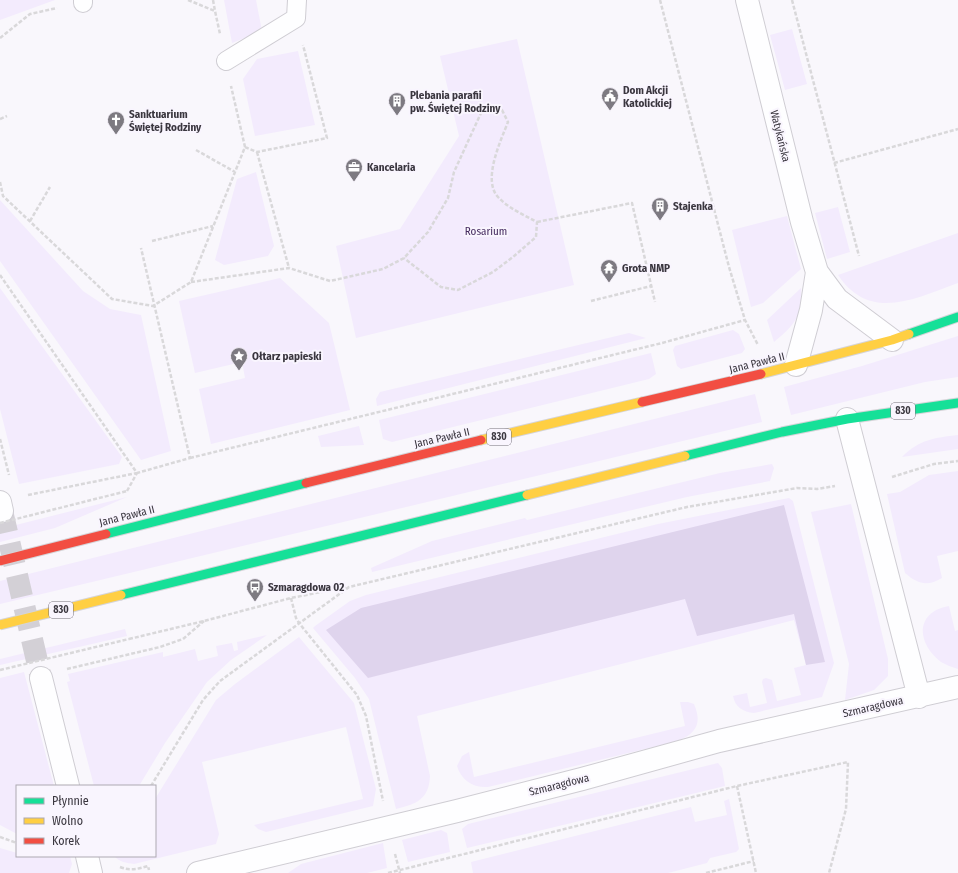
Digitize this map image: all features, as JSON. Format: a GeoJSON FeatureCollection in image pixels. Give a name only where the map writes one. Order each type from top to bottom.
{"type":"FeatureCollection","features":[{"type":"Feature","properties":{"kind":"main road","name":"Jana Pawła II"},"geometry":{"type":"LineString","coordinates":[[0,561],[378,465],[674,396],[796,365],[892,340],[958,317]]}},
{"type":"Feature","properties":{"kind":"main road","name":"830"},"geometry":{"type":"LineString","coordinates":[[0,625],[774,434],[847,419],[958,404]]}},
{"type":"Feature","properties":{"kind":"street","name":"Watykańska"},"geometry":{"type":"LineString","coordinates":[[747,0],[802,222],[818,272]]}},
{"type":"Feature","properties":{"kind":"street"},"geometry":{"type":"LineString","coordinates":[[818,272],[837,299],[892,340]]}},
{"type":"Feature","properties":{"kind":"street"},"geometry":{"type":"LineString","coordinates":[[796,365],[812,310],[818,272]]}},
{"type":"Feature","properties":{"kind":"street"},"geometry":{"type":"LineString","coordinates":[[847,419],[919,697]]}},
{"type":"Feature","properties":{"kind":"street"},"geometry":{"type":"LineString","coordinates":[[50,674],[68,785]]}},
{"type":"Feature","properties":{"kind":"street","name":"Szmaragdowa"},"geometry":{"type":"LineString","coordinates":[[198,873],[253,866],[388,828],[582,779],[719,741],[958,687]]}},
{"type":"Feature","properties":{"kind":"street"},"geometry":{"type":"LineString","coordinates":[[87,857],[91,873]]}},
{"type":"Feature","properties":{"kind":"lane"},"geometry":{"type":"LineString","coordinates":[[226,62],[296,18],[297,0]]}},
{"type":"Feature","properties":{"kind":"path"},"geometry":{"type":"LineString","coordinates":[[188,0],[215,11]]}},
{"type":"Feature","properties":{"kind":"path"},"geometry":{"type":"LineString","coordinates":[[191,282],[245,147],[213,0]]}},
{"type":"Feature","properties":{"kind":"path"},"geometry":{"type":"LineString","coordinates":[[660,0],[729,267],[745,320],[760,349]]}},
{"type":"Feature","properties":{"kind":"path"},"geometry":{"type":"LineString","coordinates":[[792,0],[859,256]]}},
{"type":"Feature","properties":{"kind":"path"},"geometry":{"type":"LineString","coordinates":[[0,38],[30,14],[83,1]]}},
{"type":"Feature","properties":{"kind":"path"},"geometry":{"type":"LineString","coordinates":[[245,147],[257,152],[327,138],[296,18]]}},
{"type":"Feature","properties":{"kind":"path"},"geometry":{"type":"LineString","coordinates":[[0,182],[3,196],[112,299],[153,306],[191,282],[289,268],[330,281],[384,269],[404,258],[428,232],[448,198],[454,172],[481,113],[497,109],[502,110],[508,122],[493,161],[492,185],[496,195],[508,205],[537,222],[632,203],[655,302]]}},
{"type":"Feature","properties":{"kind":"path"},"geometry":{"type":"LineString","coordinates":[[0,118],[7,116]]}},
{"type":"Feature","properties":{"kind":"path"},"geometry":{"type":"LineString","coordinates":[[834,163],[958,129]]}},
{"type":"Feature","properties":{"kind":"path"},"geometry":{"type":"LineString","coordinates":[[196,150],[235,172]]}},
{"type":"Feature","properties":{"kind":"path"},"geometry":{"type":"LineString","coordinates":[[257,152],[289,268]]}},
{"type":"Feature","properties":{"kind":"path"},"geometry":{"type":"LineString","coordinates":[[30,221],[50,187]]}},
{"type":"Feature","properties":{"kind":"path"},"geometry":{"type":"LineString","coordinates":[[404,258],[441,287],[458,290],[493,272],[513,257],[536,237],[537,222]]}},
{"type":"Feature","properties":{"kind":"path"},"geometry":{"type":"LineString","coordinates":[[152,241],[213,226]]}},
{"type":"Feature","properties":{"kind":"path"},"geometry":{"type":"LineString","coordinates":[[140,248],[190,458]]}},
{"type":"Feature","properties":{"kind":"path"},"geometry":{"type":"LineString","coordinates":[[0,275],[137,473]]}},
{"type":"Feature","properties":{"kind":"path"},"geometry":{"type":"LineString","coordinates":[[591,301],[651,286]]}},
{"type":"Feature","properties":{"kind":"path"},"geometry":{"type":"LineString","coordinates":[[24,496],[137,473],[190,458],[647,347],[745,320]]}},
{"type":"Feature","properties":{"kind":"path"},"geometry":{"type":"LineString","coordinates":[[0,439],[10,477]]}},
{"type":"Feature","properties":{"kind":"path"},"geometry":{"type":"LineString","coordinates":[[890,477],[934,464],[958,461]]}},
{"type":"Feature","properties":{"kind":"path"},"geometry":{"type":"LineString","coordinates":[[1,512],[127,491],[137,473]]}},
{"type":"Feature","properties":{"kind":"path"},"geometry":{"type":"LineString","coordinates":[[0,670],[204,621],[291,598],[349,587],[687,507],[797,488],[817,489],[837,486]]}},
{"type":"Feature","properties":{"kind":"path"},"geometry":{"type":"LineString","coordinates":[[152,785],[203,700],[211,690],[230,672],[349,587]]}},
{"type":"Feature","properties":{"kind":"path"},"geometry":{"type":"LineString","coordinates":[[291,598],[296,618],[299,623],[356,695],[366,716],[388,828],[400,872]]}},
{"type":"Feature","properties":{"kind":"path"},"geometry":{"type":"LineString","coordinates":[[50,674],[160,647],[183,639],[204,621]]}},
{"type":"Feature","properties":{"kind":"path"},"geometry":{"type":"LineString","coordinates":[[388,873],[400,872],[737,786],[848,762],[846,809],[829,873]]}},
{"type":"Feature","properties":{"kind":"path"},"geometry":{"type":"LineString","coordinates":[[737,786],[756,873]]}},
{"type":"Feature","properties":{"kind":"path"},"geometry":{"type":"LineString","coordinates":[[0,837],[16,843]]}},
{"type":"Feature","properties":{"kind":"path"},"geometry":{"type":"LineString","coordinates":[[706,873],[754,861]]}},
{"type":"Feature","properties":{"kind":"path"},"geometry":{"type":"LineString","coordinates":[[114,864],[127,869],[135,870],[148,866],[149,870]]}},
{"type":"Feature","properties":{"kind":"green space"},"geometry":{"type":"Polygon","coordinates":[[[0,0],[55,0],[0,20],[0,0]]]}},
{"type":"Feature","properties":{"kind":"green space"},"geometry":{"type":"Polygon","coordinates":[[[224,0],[256,0],[262,31],[232,43],[224,0]]]}},
{"type":"Feature","properties":{"kind":"green space"},"geometry":{"type":"Polygon","coordinates":[[[792,29],[807,84],[785,90],[770,35],[792,29]]]}},
{"type":"Feature","properties":{"kind":"green space","name":"Rosarium"},"geometry":{"type":"Polygon","coordinates":[[[517,39],[574,285],[356,338],[336,246],[400,229],[459,136],[440,56],[517,39]]]}},
{"type":"Feature","properties":{"kind":"green space"},"geometry":{"type":"Polygon","coordinates":[[[298,51],[315,125],[255,136],[243,79],[257,59],[298,51]]]}},
{"type":"Feature","properties":{"kind":"green space"},"geometry":{"type":"Polygon","coordinates":[[[256,172],[274,246],[268,256],[224,265],[215,260],[237,179],[256,172]]]}},
{"type":"Feature","properties":{"kind":"green space"},"geometry":{"type":"Polygon","coordinates":[[[0,200],[83,291],[110,309],[141,315],[171,451],[141,460],[0,261],[0,200]]]}},
{"type":"Feature","properties":{"kind":"green space"},"geometry":{"type":"Polygon","coordinates":[[[838,207],[850,252],[827,259],[815,213],[838,207]]]}},
{"type":"Feature","properties":{"kind":"green space"},"geometry":{"type":"Polygon","coordinates":[[[787,216],[801,269],[763,303],[751,307],[732,230],[787,216]]]}},
{"type":"Feature","properties":{"kind":"green space"},"geometry":{"type":"Polygon","coordinates":[[[958,233],[958,283],[926,295],[894,303],[879,303],[864,299],[851,290],[838,275],[958,233]]]}},
{"type":"Feature","properties":{"kind":"green space"},"geometry":{"type":"Polygon","coordinates":[[[280,278],[329,323],[350,410],[211,444],[199,389],[245,378],[242,362],[195,373],[179,301],[280,278]]]}},
{"type":"Feature","properties":{"kind":"green space"},"geometry":{"type":"Polygon","coordinates":[[[0,288],[122,457],[119,464],[19,484],[0,409],[0,288]]]}},
{"type":"Feature","properties":{"kind":"green space"},"geometry":{"type":"Polygon","coordinates":[[[801,288],[801,305],[796,319],[792,325],[774,342],[767,320],[801,288]]]}},
{"type":"Feature","properties":{"kind":"green space"},"geometry":{"type":"Polygon","coordinates":[[[733,330],[739,334],[745,349],[742,353],[681,369],[677,366],[673,350],[675,346],[733,330]]]}},
{"type":"Feature","properties":{"kind":"green space"},"geometry":{"type":"Polygon","coordinates":[[[629,333],[646,338],[377,406],[376,399],[380,392],[629,333]]]}},
{"type":"Feature","properties":{"kind":"green space"},"geometry":{"type":"Polygon","coordinates":[[[958,336],[958,377],[925,382],[791,415],[784,387],[862,366],[958,336]]]}},
{"type":"Feature","properties":{"kind":"green space"},"geometry":{"type":"Polygon","coordinates":[[[651,353],[656,374],[649,379],[392,442],[383,439],[379,420],[651,353]]]}},
{"type":"Feature","properties":{"kind":"green space"},"geometry":{"type":"Polygon","coordinates":[[[755,394],[762,422],[0,604],[0,581],[755,394]]]}},
{"type":"Feature","properties":{"kind":"green space"},"geometry":{"type":"Polygon","coordinates":[[[359,426],[364,445],[321,447],[318,436],[359,426]]]}},
{"type":"Feature","properties":{"kind":"green space"},"geometry":{"type":"Polygon","coordinates":[[[958,435],[958,449],[902,457],[915,446],[928,440],[958,435]]]}},
{"type":"Feature","properties":{"kind":"green space"},"geometry":{"type":"Polygon","coordinates":[[[772,464],[774,468],[770,481],[687,497],[372,572],[371,568],[432,541],[525,518],[527,520],[720,473],[772,464]]]}},
{"type":"Feature","properties":{"kind":"green space"},"geometry":{"type":"Polygon","coordinates":[[[958,471],[958,551],[937,556],[942,578],[932,583],[918,582],[905,573],[887,494],[900,492],[929,475],[958,471]]]}},
{"type":"Feature","properties":{"kind":"green space"},"geometry":{"type":"Polygon","coordinates":[[[127,497],[55,528],[0,542],[0,529],[127,497]]]}},
{"type":"Feature","properties":{"kind":"green space"},"geometry":{"type":"Polygon","coordinates":[[[789,498],[793,501],[834,663],[822,697],[754,713],[740,708],[734,700],[733,696],[747,693],[750,707],[767,703],[762,682],[763,679],[766,678],[772,680],[777,701],[801,695],[794,668],[806,665],[794,620],[417,716],[430,776],[429,784],[424,795],[420,799],[410,805],[396,809],[369,699],[355,678],[313,628],[315,626],[350,601],[366,595],[658,524],[789,498]]]}},
{"type":"Feature","properties":{"kind":"green space"},"geometry":{"type":"Polygon","coordinates":[[[851,504],[888,659],[888,676],[874,690],[845,700],[849,664],[811,512],[851,504]]]}},
{"type":"Feature","properties":{"kind":"green space"},"geometry":{"type":"Polygon","coordinates":[[[949,606],[955,631],[958,630],[958,669],[941,662],[927,646],[924,638],[923,629],[925,621],[938,609],[949,606]]]}},
{"type":"Feature","properties":{"kind":"green space"},"geometry":{"type":"Polygon","coordinates":[[[125,629],[127,636],[0,665],[0,659],[125,629]]]}},
{"type":"Feature","properties":{"kind":"green space"},"geometry":{"type":"Polygon","coordinates":[[[267,635],[231,660],[207,682],[165,743],[140,785],[94,785],[67,682],[70,681],[68,674],[163,652],[163,657],[195,649],[198,661],[218,656],[216,646],[232,643],[234,651],[238,650],[237,642],[267,635]]]}},
{"type":"Feature","properties":{"kind":"green space"},"geometry":{"type":"Polygon","coordinates":[[[299,637],[354,703],[376,789],[373,806],[266,832],[258,829],[254,825],[363,799],[346,727],[202,762],[219,834],[216,844],[134,864],[123,862],[116,858],[115,857],[156,857],[156,797],[216,700],[235,684],[299,637]]]}},
{"type":"Feature","properties":{"kind":"green space"},"geometry":{"type":"Polygon","coordinates":[[[24,672],[54,785],[16,785],[16,833],[0,825],[0,678],[24,672]]]}},
{"type":"Feature","properties":{"kind":"green space"},"geometry":{"type":"Polygon","coordinates":[[[680,702],[694,704],[698,717],[694,731],[690,735],[678,741],[488,787],[477,786],[468,782],[461,775],[457,766],[462,756],[469,752],[474,777],[685,726],[680,702]]]}},
{"type":"Feature","properties":{"kind":"green space"},"geometry":{"type":"Polygon","coordinates":[[[718,763],[722,768],[725,786],[467,848],[462,829],[468,824],[718,763]]]}},
{"type":"Feature","properties":{"kind":"green space"},"geometry":{"type":"Polygon","coordinates":[[[729,799],[739,849],[736,852],[710,858],[707,863],[668,873],[473,873],[471,862],[691,807],[695,822],[727,815],[724,801],[729,799]]]}},
{"type":"Feature","properties":{"kind":"green space"},"geometry":{"type":"Polygon","coordinates":[[[441,830],[447,833],[450,852],[408,862],[402,840],[441,830]]]}},
{"type":"Feature","properties":{"kind":"green space"},"geometry":{"type":"Polygon","coordinates":[[[383,843],[387,868],[367,873],[288,873],[301,864],[383,843]]]}},
{"type":"Feature","properties":{"kind":"green space"},"geometry":{"type":"Polygon","coordinates":[[[0,848],[16,853],[16,857],[70,857],[72,864],[69,873],[0,873],[0,848]]]}},
{"type":"Feature","properties":{"kind":"shaded area"},"geometry":{"type":"Polygon","coordinates":[[[784,505],[825,662],[806,665],[794,614],[697,636],[685,599],[368,678],[326,630],[361,608],[784,505]]]}},
{"type":"Feature","properties":{"kind":"tunnel"},"geometry":{"type":"LineString","coordinates":[[2,511],[41,678]]}},
{"type":"Feature","properties":{"kind":"traffic: fast"},"geometry":{"type":"LineString","coordinates":[[909,334],[958,317]]}},
{"type":"Feature","properties":{"kind":"traffic: fast"},"geometry":{"type":"LineString","coordinates":[[685,456],[782,432],[847,419],[958,403]]}},
{"type":"Feature","properties":{"kind":"traffic: fast"},"geometry":{"type":"LineString","coordinates":[[106,534],[306,483]]}},
{"type":"Feature","properties":{"kind":"traffic: fast"},"geometry":{"type":"LineString","coordinates":[[121,595],[527,495]]}},
{"type":"Feature","properties":{"kind":"traffic: slow"},"geometry":{"type":"LineString","coordinates":[[761,374],[892,340],[909,334]]}},
{"type":"Feature","properties":{"kind":"traffic: slow"},"geometry":{"type":"LineString","coordinates":[[481,440],[642,402]]}},
{"type":"Feature","properties":{"kind":"traffic: slow"},"geometry":{"type":"LineString","coordinates":[[527,495],[685,456]]}},
{"type":"Feature","properties":{"kind":"traffic: slow"},"geometry":{"type":"LineString","coordinates":[[0,625],[121,595]]}},
{"type":"Feature","properties":{"kind":"traffic: jam"},"geometry":{"type":"LineString","coordinates":[[642,402],[761,374]]}},
{"type":"Feature","properties":{"kind":"traffic: jam"},"geometry":{"type":"LineString","coordinates":[[306,483],[481,440]]}},
{"type":"Feature","properties":{"kind":"traffic: jam"},"geometry":{"type":"LineString","coordinates":[[0,561],[106,534]]}},
{"type":"Feature","properties":{"kind":"place","name":"Dom Akcji Katolickiej"},"geometry":{"type":"Point","coordinates":[610,111]}},
{"type":"Feature","properties":{"kind":"place","name":"Plebania parafii pw. Świętej Rodziny"},"geometry":{"type":"Point","coordinates":[397,116]}},
{"type":"Feature","properties":{"kind":"place","name":"Sanktuarium Świętej Rodziny"},"geometry":{"type":"Point","coordinates":[116,135]}},
{"type":"Feature","properties":{"kind":"place","name":"Kancelaria"},"geometry":{"type":"Point","coordinates":[354,182]}},
{"type":"Feature","properties":{"kind":"place","name":"Stajenka"},"geometry":{"type":"Point","coordinates":[660,221]}},
{"type":"Feature","properties":{"kind":"place","name":"Grota NMP"},"geometry":{"type":"Point","coordinates":[609,283]}},
{"type":"Feature","properties":{"kind":"place","name":"Ołtarz papieski"},"geometry":{"type":"Point","coordinates":[239,371]}},
{"type":"Feature","properties":{"kind":"place","name":"Szmaragdowa 02"},"geometry":{"type":"Point","coordinates":[255,602]}}]}
